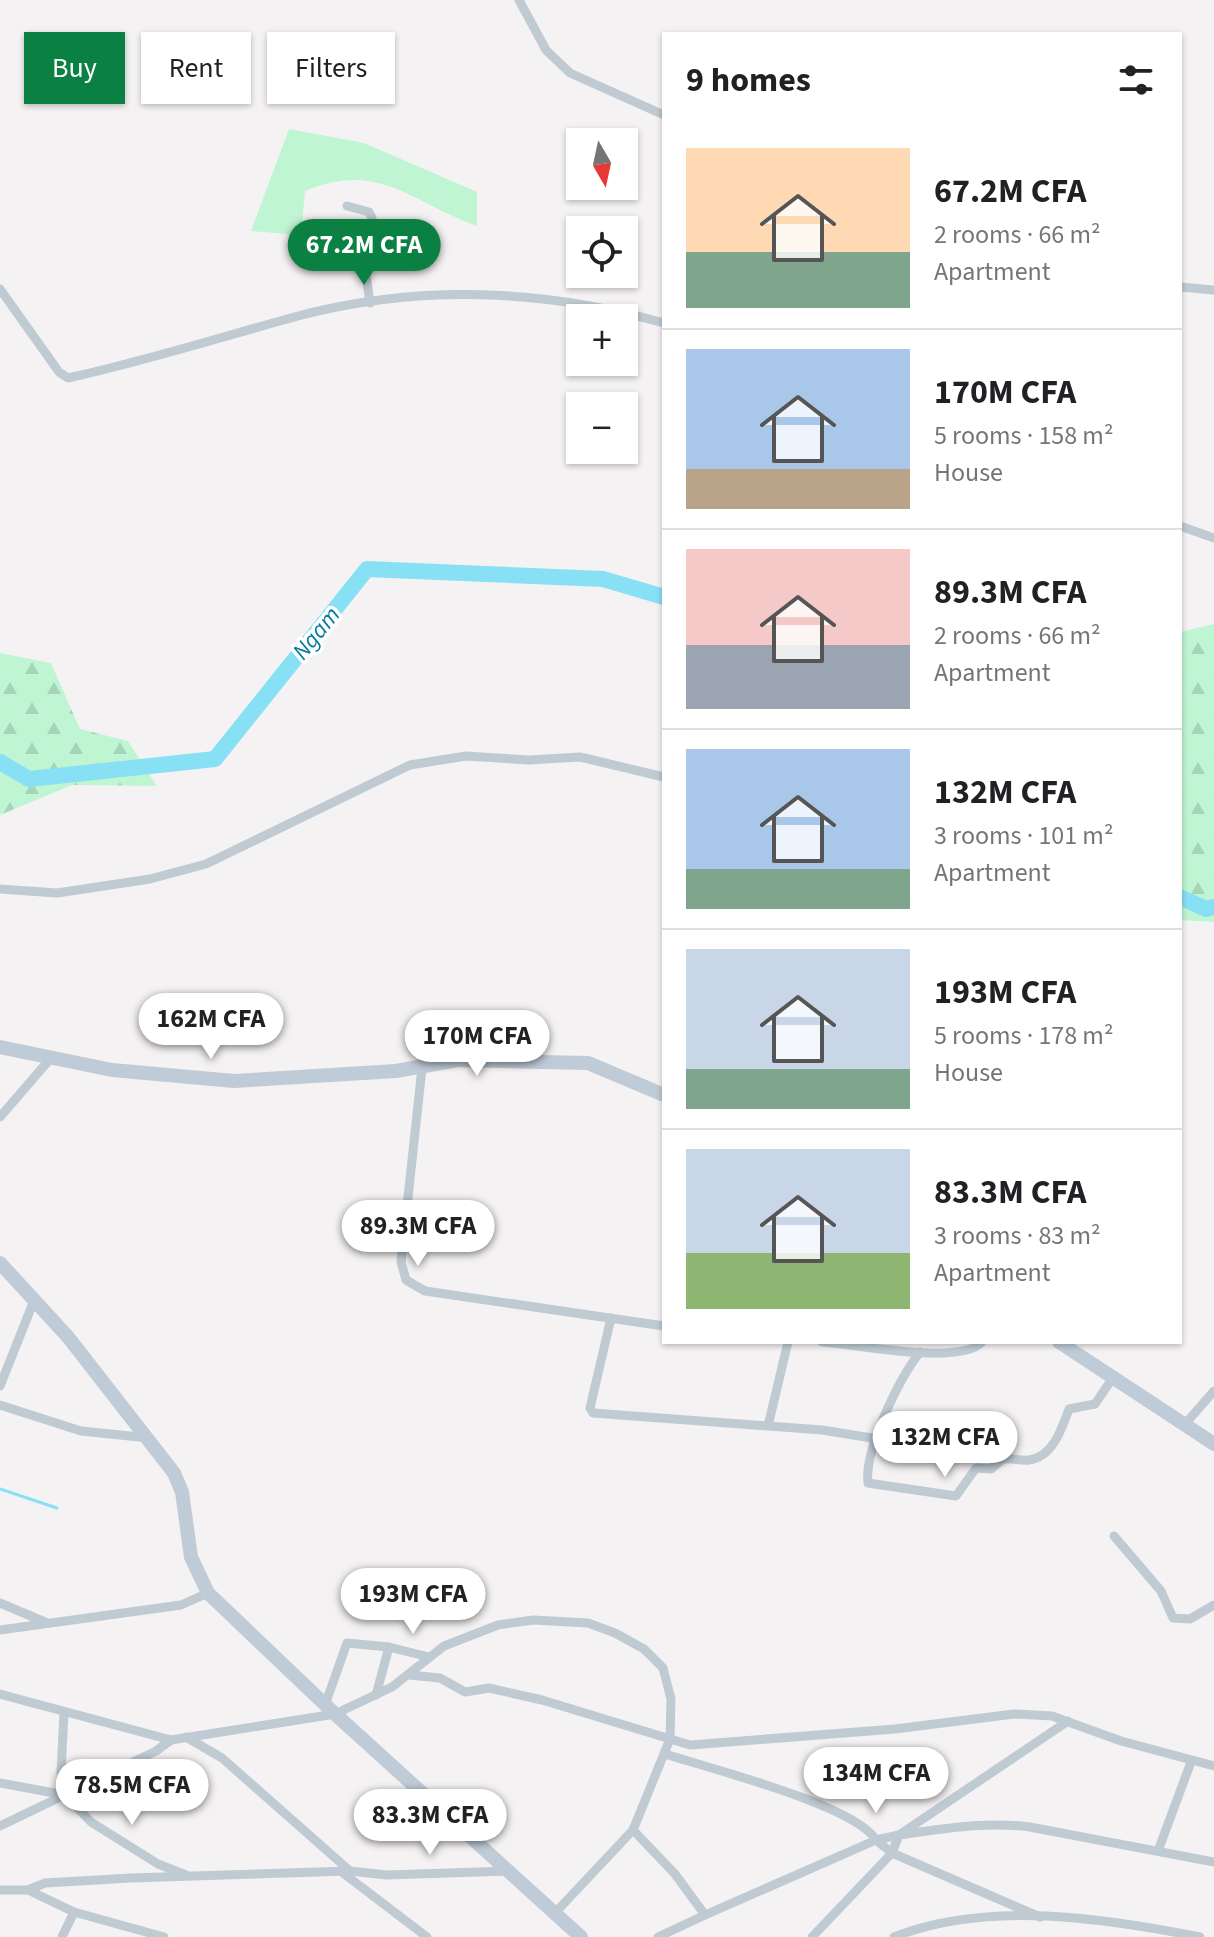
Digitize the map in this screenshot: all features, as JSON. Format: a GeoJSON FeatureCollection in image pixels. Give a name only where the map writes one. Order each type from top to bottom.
{"type":"FeatureCollection","features":[{"type":"Feature","properties":{"kind":"main road"},"geometry":{"type":"LineString","coordinates":[[0,1047],[50,1059],[154,1076],[234,1081],[422,1068],[479,1059],[588,1063],[662,1094]]}},
{"type":"Feature","properties":{"kind":"main road"},"geometry":{"type":"LineString","coordinates":[[0,1263],[35,1298],[149,1438],[179,1483],[191,1557],[208,1593],[330,1710],[581,1937]]}},
{"type":"Feature","properties":{"kind":"main road"},"geometry":{"type":"LineString","coordinates":[[1062,1344],[1214,1444]]}},
{"type":"Feature","properties":{"kind":"street"},"geometry":{"type":"LineString","coordinates":[[519,0],[546,50],[570,73],[662,114]]}},
{"type":"Feature","properties":{"kind":"street"},"geometry":{"type":"LineString","coordinates":[[347,206],[369,212],[372,218],[366,275],[370,303]]}},
{"type":"Feature","properties":{"kind":"street"},"geometry":{"type":"LineString","coordinates":[[1182,287],[1214,290]]}},
{"type":"Feature","properties":{"kind":"street"},"geometry":{"type":"LineString","coordinates":[[0,289],[59,372],[68,378],[299,316],[434,295],[519,295],[610,308],[662,322]]}},
{"type":"Feature","properties":{"kind":"street"},"geometry":{"type":"LineString","coordinates":[[1182,527],[1214,538]]}},
{"type":"Feature","properties":{"kind":"street"},"geometry":{"type":"LineString","coordinates":[[0,889],[57,893],[150,879],[206,864],[410,765],[466,756],[529,760],[580,757],[662,777]]}},
{"type":"Feature","properties":{"kind":"street"},"geometry":{"type":"LineString","coordinates":[[0,1117],[50,1059]]}},
{"type":"Feature","properties":{"kind":"street"},"geometry":{"type":"LineString","coordinates":[[422,1068],[402,1251],[401,1272],[406,1280],[425,1291],[662,1326]]}},
{"type":"Feature","properties":{"kind":"street"},"geometry":{"type":"LineString","coordinates":[[0,1386],[35,1298]]}},
{"type":"Feature","properties":{"kind":"street"},"geometry":{"type":"LineString","coordinates":[[611,1318],[590,1408],[593,1413],[768,1426],[878,1439]]}},
{"type":"Feature","properties":{"kind":"street"},"geometry":{"type":"LineString","coordinates":[[768,1426],[788,1344]]}},
{"type":"Feature","properties":{"kind":"street"},"geometry":{"type":"LineString","coordinates":[[842,1344],[920,1352],[966,1351],[978,1344]]}},
{"type":"Feature","properties":{"kind":"street"},"geometry":{"type":"LineString","coordinates":[[920,1352],[904,1373],[878,1439],[868,1483],[952,1497],[964,1489],[976,1468],[991,1469],[1003,1459],[1028,1460],[1044,1453],[1061,1431],[1069,1409],[1095,1404],[1112,1379]]}},
{"type":"Feature","properties":{"kind":"street"},"geometry":{"type":"LineString","coordinates":[[1186,1423],[1214,1391]]}},
{"type":"Feature","properties":{"kind":"street"},"geometry":{"type":"LineString","coordinates":[[0,1405],[68,1428],[149,1438]]}},
{"type":"Feature","properties":{"kind":"street"},"geometry":{"type":"LineString","coordinates":[[1114,1536],[1161,1591],[1173,1618],[1190,1619],[1214,1605]]}},
{"type":"Feature","properties":{"kind":"street"},"geometry":{"type":"LineString","coordinates":[[0,1630],[181,1605],[208,1593]]}},
{"type":"Feature","properties":{"kind":"street"},"geometry":{"type":"LineString","coordinates":[[0,1603],[45,1622]]}},
{"type":"Feature","properties":{"kind":"street"},"geometry":{"type":"LineString","coordinates":[[0,1826],[156,1751],[171,1740],[330,1710],[376,1695],[409,1675],[444,1646],[498,1625],[533,1620],[588,1623],[644,1649],[663,1668],[671,1699],[670,1739],[633,1830],[554,1914]]}},
{"type":"Feature","properties":{"kind":"street"},"geometry":{"type":"LineString","coordinates":[[330,1710],[347,1643],[389,1647],[425,1660]]}},
{"type":"Feature","properties":{"kind":"street"},"geometry":{"type":"LineString","coordinates":[[376,1695],[389,1647]]}},
{"type":"Feature","properties":{"kind":"street"},"geometry":{"type":"LineString","coordinates":[[425,1660],[427,1677]]}},
{"type":"Feature","properties":{"kind":"street"},"geometry":{"type":"LineString","coordinates":[[409,1675],[440,1678],[465,1692],[489,1688],[542,1700],[690,1745],[761,1741],[1014,1714],[1068,1721],[1191,1762],[1214,1766]]}},
{"type":"Feature","properties":{"kind":"street"},"geometry":{"type":"LineString","coordinates":[[0,1694],[171,1740]]}},
{"type":"Feature","properties":{"kind":"street"},"geometry":{"type":"LineString","coordinates":[[64,1712],[61,1773],[65,1795],[91,1822],[158,1864],[189,1876]]}},
{"type":"Feature","properties":{"kind":"street"},"geometry":{"type":"LineString","coordinates":[[812,1937],[892,1853],[899,1835],[1068,1721]]}},
{"type":"Feature","properties":{"kind":"street"},"geometry":{"type":"LineString","coordinates":[[185,1737],[222,1758],[346,1872],[427,1937]]}},
{"type":"Feature","properties":{"kind":"street"},"geometry":{"type":"LineString","coordinates":[[665,1754],[813,1803],[865,1827],[892,1853],[1018,1904],[1040,1917]]}},
{"type":"Feature","properties":{"kind":"street"},"geometry":{"type":"LineString","coordinates":[[1158,1851],[1191,1762]]}},
{"type":"Feature","properties":{"kind":"street"},"geometry":{"type":"LineString","coordinates":[[0,1783],[65,1795]]}},
{"type":"Feature","properties":{"kind":"street"},"geometry":{"type":"LineString","coordinates":[[658,1937],[876,1840],[899,1835],[1007,1824],[1214,1862]]}},
{"type":"Feature","properties":{"kind":"street"},"geometry":{"type":"LineString","coordinates":[[633,1830],[675,1874],[705,1915]]}},
{"type":"Feature","properties":{"kind":"street"},"geometry":{"type":"LineString","coordinates":[[0,1890],[28,1890],[45,1883],[189,1876],[509,1871]]}},
{"type":"Feature","properties":{"kind":"street"},"geometry":{"type":"LineString","coordinates":[[28,1890],[74,1912],[164,1937]]}},
{"type":"Feature","properties":{"kind":"street"},"geometry":{"type":"LineString","coordinates":[[62,1937],[74,1912]]}},
{"type":"Feature","properties":{"kind":"street"},"geometry":{"type":"LineString","coordinates":[[894,1937],[954,1920],[1040,1917],[1200,1937]]}},
{"type":"Feature","properties":{"kind":"green space"},"geometry":{"type":"Polygon","coordinates":[[[289,129],[364,143],[477,192],[477,226],[394,188],[354,180],[305,191],[301,235],[251,231],[289,129]]]}},
{"type":"Feature","properties":{"kind":"green space"},"geometry":{"type":"Polygon","coordinates":[[[1214,624],[1214,922],[1182,920],[1182,632],[1214,624]]]}},
{"type":"Feature","properties":{"kind":"green space"},"geometry":{"type":"Polygon","coordinates":[[[0,653],[51,663],[80,729],[128,741],[157,786],[72,785],[0,815],[0,653]]]}},
{"type":"Feature","properties":{"kind":"waterway","name":"Ngam"},"geometry":{"type":"LineString","coordinates":[[0,762],[29,779],[215,759],[367,569],[603,579],[662,596]]}},
{"type":"Feature","properties":{"kind":"waterway","name":"Ngam"},"geometry":{"type":"LineString","coordinates":[[1182,898],[1206,909],[1214,907]]}},
{"type":"Feature","properties":{"kind":"waterway"},"geometry":{"type":"LineString","coordinates":[[0,1489],[57,1508]]}}]}
